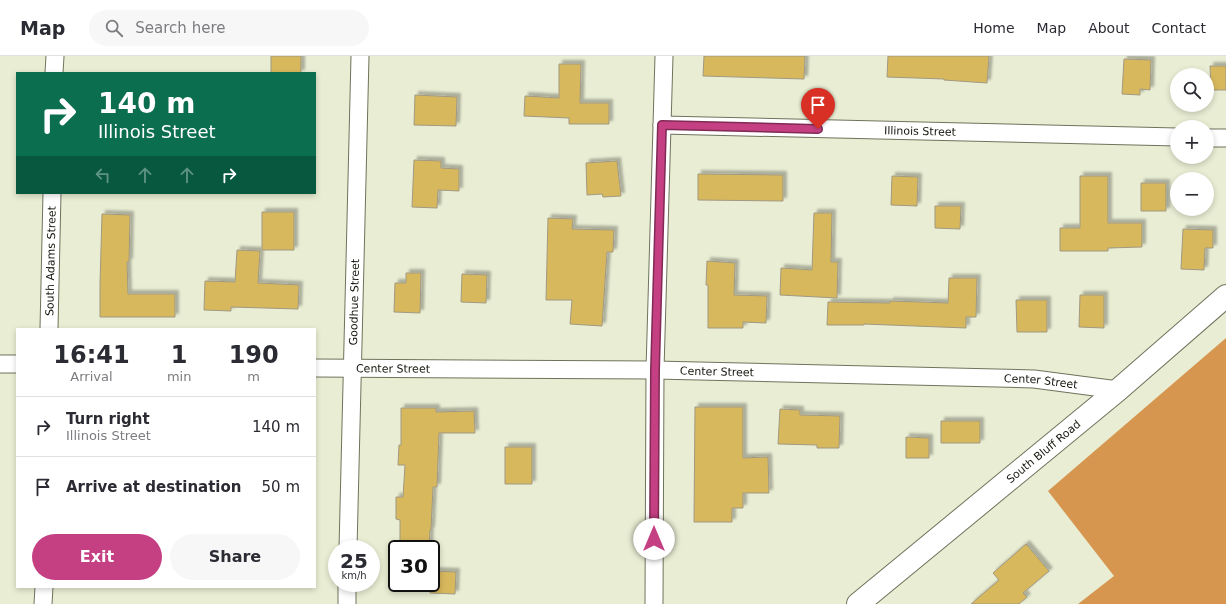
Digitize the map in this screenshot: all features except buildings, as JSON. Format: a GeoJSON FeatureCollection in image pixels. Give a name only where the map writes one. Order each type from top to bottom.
{"type":"FeatureCollection","features":[{"type":"Feature","properties":{"kind":"street"},"geometry":{"type":"LineString","coordinates":[[54,72],[55,56]]}},
{"type":"Feature","properties":{"kind":"street","name":"Goodhue Street"},"geometry":{"type":"LineString","coordinates":[[348,540],[360,56]]}},
{"type":"Feature","properties":{"kind":"street"},"geometry":{"type":"LineString","coordinates":[[654,604],[655,370],[664,56]]}},
{"type":"Feature","properties":{"kind":"street","name":"Illinois Street"},"geometry":{"type":"LineString","coordinates":[[662,125],[1170,137]]}},
{"type":"Feature","properties":{"kind":"street"},"geometry":{"type":"LineString","coordinates":[[1214,138],[1226,138]]}},
{"type":"Feature","properties":{"kind":"street","name":"South Adams Street"},"geometry":{"type":"LineString","coordinates":[[49,328],[52,194]]}},
{"type":"Feature","properties":{"kind":"street","name":"South Bluff Road"},"geometry":{"type":"LineString","coordinates":[[858,604],[1118,390],[1226,296]]}},
{"type":"Feature","properties":{"kind":"street"},"geometry":{"type":"LineString","coordinates":[[0,364],[16,364]]}},
{"type":"Feature","properties":{"kind":"street","name":"Center Street"},"geometry":{"type":"LineString","coordinates":[[316,368],[655,370],[1034,379],[1118,390]]}},
{"type":"Feature","properties":{"kind":"street"},"geometry":{"type":"LineString","coordinates":[[43,604],[44,588]]}},
{"type":"Feature","properties":{"kind":"street"},"geometry":{"type":"LineString","coordinates":[[347,592],[347,604]]}},
{"type":"Feature","properties":{"kind":"shaded area"},"geometry":{"type":"Polygon","coordinates":[[[1226,338],[1226,604],[1078,604],[1114,576],[1048,491],[1226,338]]]}},
{"type":"Feature","properties":{"kind":"route"},"geometry":{"type":"LineString","coordinates":[[654,539],[655,370],[662,125],[818,129]]}}]}
